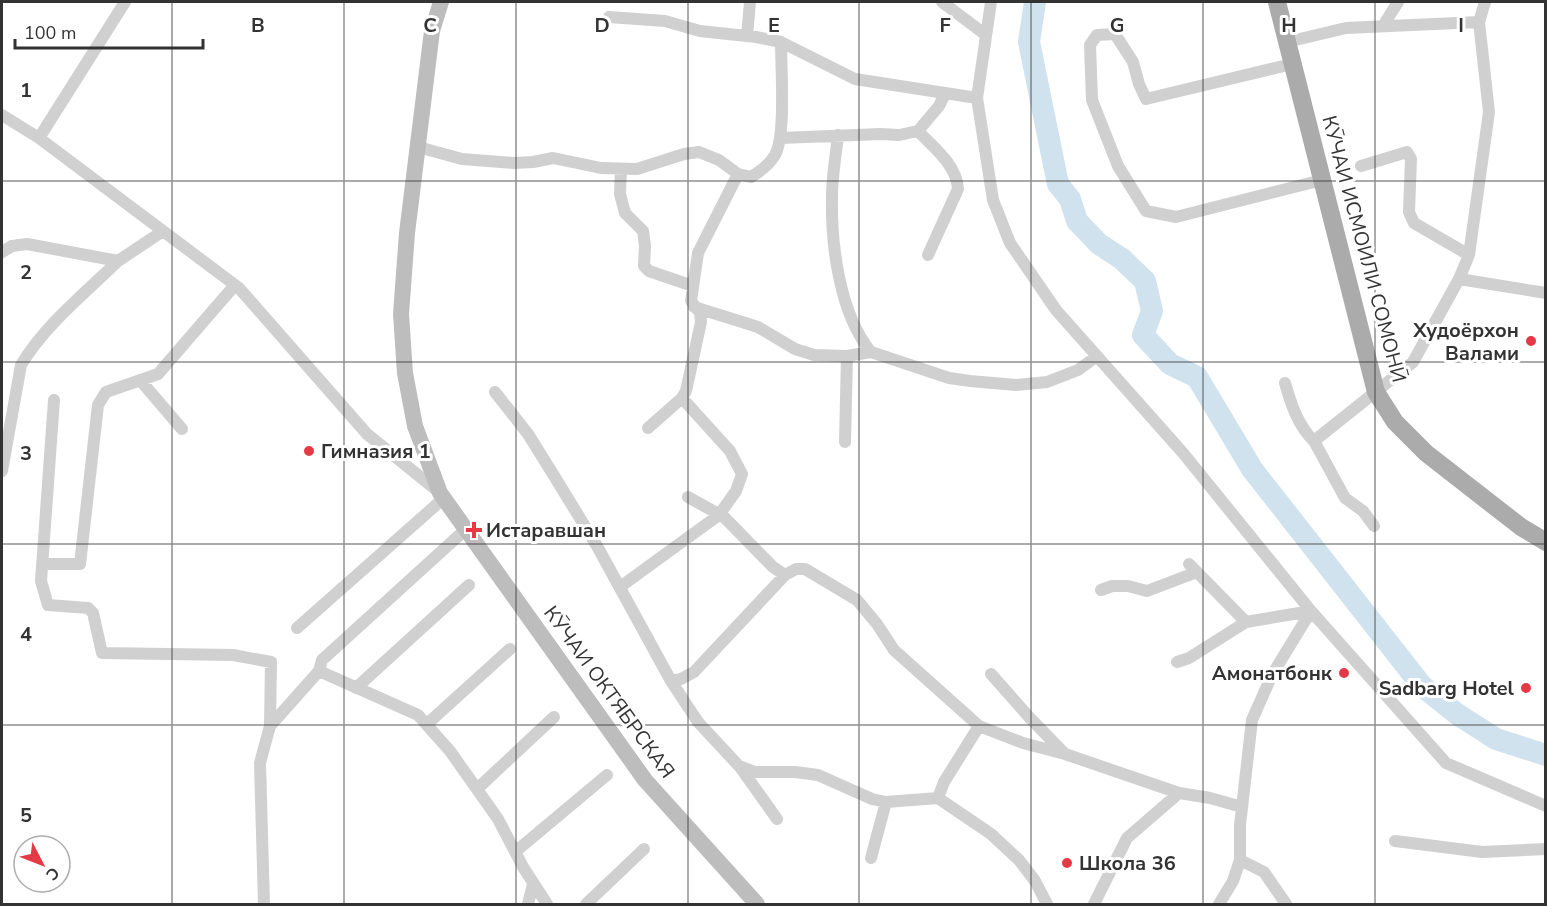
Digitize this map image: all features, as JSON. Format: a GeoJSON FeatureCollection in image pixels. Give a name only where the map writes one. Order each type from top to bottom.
{"type":"FeatureCollection","features":[{"type":"Feature","properties":{"kind":"main road","name":"КӮЧАИ ОКТЯБРСКАЯ"},"geometry":{"type":"LineString","coordinates":[[441,2],[432,31],[407,234],[400,314],[405,373],[415,426],[442,495],[645,780],[757,904]]}},
{"type":"Feature","properties":{"kind":"main road","name":"КӮЧАИ ИСМОИЛИ СОМОНӢ"},"geometry":{"type":"LineString","coordinates":[[1276,2],[1376,392],[1395,422],[1426,453],[1545,543]]}},
{"type":"Feature","properties":{"kind":"street"},"geometry":{"type":"LineString","coordinates":[[39,138],[125,2]]}},
{"type":"Feature","properties":{"kind":"street"},"geometry":{"type":"LineString","coordinates":[[747,36],[750,2]]}},
{"type":"Feature","properties":{"kind":"street"},"geometry":{"type":"LineString","coordinates":[[942,2],[986,35]]}},
{"type":"Feature","properties":{"kind":"street"},"geometry":{"type":"LineString","coordinates":[[990,2],[977,98],[993,200],[1010,243],[1056,310],[1183,453],[1311,611],[1446,763],[1545,806]]}},
{"type":"Feature","properties":{"kind":"street"},"geometry":{"type":"LineString","coordinates":[[1383,26],[1398,2]]}},
{"type":"Feature","properties":{"kind":"street"},"geometry":{"type":"LineString","coordinates":[[1314,441],[1413,362],[1459,279],[1469,255],[1489,112],[1479,22],[1485,2]]}},
{"type":"Feature","properties":{"kind":"street"},"geometry":{"type":"LineString","coordinates":[[609,17],[665,21],[700,31],[781,42],[855,79],[977,98]]}},
{"type":"Feature","properties":{"kind":"street"},"geometry":{"type":"LineString","coordinates":[[1287,42],[1346,28],[1479,22]]}},
{"type":"Feature","properties":{"kind":"street"},"geometry":{"type":"LineString","coordinates":[[1293,64],[1146,99],[1133,62],[1115,34],[1097,35],[1090,45],[1092,100],[1118,166],[1146,211],[1176,217],[1322,180]]}},
{"type":"Feature","properties":{"kind":"street"},"geometry":{"type":"LineString","coordinates":[[418,147],[462,159],[533,162],[553,158],[601,168],[621,169],[637,169],[684,154],[699,152],[719,160],[738,174],[751,177],[765,169],[776,154],[781,138],[781,42]]}},
{"type":"Feature","properties":{"kind":"street"},"geometry":{"type":"LineString","coordinates":[[781,138],[899,135],[918,131],[939,106],[945,94]]}},
{"type":"Feature","properties":{"kind":"street"},"geometry":{"type":"LineString","coordinates":[[2,115],[39,138],[235,285],[367,434],[442,495],[297,628]]}},
{"type":"Feature","properties":{"kind":"street"},"geometry":{"type":"LineString","coordinates":[[918,131],[940,154],[958,178],[958,189],[928,255]]}},
{"type":"Feature","properties":{"kind":"street"},"geometry":{"type":"LineString","coordinates":[[838,135],[832,195],[839,273],[846,306],[860,336],[871,352]]}},
{"type":"Feature","properties":{"kind":"street"},"geometry":{"type":"LineString","coordinates":[[1361,166],[1407,152],[1411,159],[1409,212],[1414,222],[1469,255]]}},
{"type":"Feature","properties":{"kind":"street"},"geometry":{"type":"LineString","coordinates":[[621,169],[621,194],[625,213],[643,231],[644,266],[650,271],[693,286]]}},
{"type":"Feature","properties":{"kind":"street"},"geometry":{"type":"LineString","coordinates":[[648,428],[682,398],[686,391],[701,322],[700,313],[691,301],[698,253],[738,174]]}},
{"type":"Feature","properties":{"kind":"street"},"geometry":{"type":"LineString","coordinates":[[2,471],[21,365],[28,353],[72,303],[118,261],[163,231]]}},
{"type":"Feature","properties":{"kind":"street"},"geometry":{"type":"LineString","coordinates":[[2,252],[12,246],[27,244],[118,261]]}},
{"type":"Feature","properties":{"kind":"street"},"geometry":{"type":"LineString","coordinates":[[1459,279],[1545,293]]}},
{"type":"Feature","properties":{"kind":"street"},"geometry":{"type":"LineString","coordinates":[[42,564],[80,564],[98,405],[106,392],[158,374],[235,285]]}},
{"type":"Feature","properties":{"kind":"street"},"geometry":{"type":"LineString","coordinates":[[694,307],[758,327],[795,349],[814,355],[848,356],[871,352],[949,378],[1016,385],[1047,382],[1078,370],[1097,356]]}},
{"type":"Feature","properties":{"kind":"street"},"geometry":{"type":"LineString","coordinates":[[845,442],[848,356]]}},
{"type":"Feature","properties":{"kind":"street"},"geometry":{"type":"LineString","coordinates":[[140,380],[182,429]]}},
{"type":"Feature","properties":{"kind":"street"},"geometry":{"type":"LineString","coordinates":[[1285,383],[1291,405],[1305,433],[1314,441],[1345,498],[1363,511],[1374,526]]}},
{"type":"Feature","properties":{"kind":"street"},"geometry":{"type":"LineString","coordinates":[[495,392],[528,434],[597,546],[671,681],[698,722],[740,766],[777,819]]}},
{"type":"Feature","properties":{"kind":"street"},"geometry":{"type":"LineString","coordinates":[[620,587],[719,515],[736,491],[742,474],[730,451],[682,398]]}},
{"type":"Feature","properties":{"kind":"street"},"geometry":{"type":"LineString","coordinates":[[54,400],[41,581],[48,605],[88,608],[93,613],[102,654],[233,655],[271,662],[270,726],[260,763],[264,904]]}},
{"type":"Feature","properties":{"kind":"street"},"geometry":{"type":"LineString","coordinates":[[688,496],[724,517],[773,567],[785,575]]}},
{"type":"Feature","properties":{"kind":"street"},"geometry":{"type":"LineString","coordinates":[[270,726],[319,671],[322,660],[466,529]]}},
{"type":"Feature","properties":{"kind":"street"},"geometry":{"type":"LineString","coordinates":[[1101,590],[1112,586],[1128,586],[1147,591],[1193,568],[1246,622]]}},
{"type":"Feature","properties":{"kind":"street"},"geometry":{"type":"LineString","coordinates":[[671,681],[694,672],[785,575],[796,569],[805,569],[857,600],[877,624],[894,650],[980,726],[1023,743],[1065,754],[1179,793],[1210,798],[1242,807]]}},
{"type":"Feature","properties":{"kind":"street"},"geometry":{"type":"LineString","coordinates":[[356,688],[469,585]]}},
{"type":"Feature","properties":{"kind":"street"},"geometry":{"type":"LineString","coordinates":[[1177,662],[1189,658],[1246,622],[1311,611]]}},
{"type":"Feature","properties":{"kind":"street"},"geometry":{"type":"LineString","coordinates":[[1219,904],[1233,881],[1240,860],[1242,807],[1252,720],[1272,675],[1311,611]]}},
{"type":"Feature","properties":{"kind":"street"},"geometry":{"type":"LineString","coordinates":[[427,724],[510,649]]}},
{"type":"Feature","properties":{"kind":"street"},"geometry":{"type":"LineString","coordinates":[[319,671],[418,715],[427,724],[450,751],[498,819],[533,884],[547,904]]}},
{"type":"Feature","properties":{"kind":"street"},"geometry":{"type":"LineString","coordinates":[[991,674],[1065,754]]}},
{"type":"Feature","properties":{"kind":"street"},"geometry":{"type":"LineString","coordinates":[[477,789],[554,717]]}},
{"type":"Feature","properties":{"kind":"street"},"geometry":{"type":"LineString","coordinates":[[938,798],[944,782],[980,726]]}},
{"type":"Feature","properties":{"kind":"street"},"geometry":{"type":"LineString","coordinates":[[740,766],[755,772],[795,772],[818,775],[872,799],[886,802],[938,798],[991,834],[1019,860],[1035,881],[1047,904]]}},
{"type":"Feature","properties":{"kind":"street"},"geometry":{"type":"LineString","coordinates":[[515,852],[607,775]]}},
{"type":"Feature","properties":{"kind":"street"},"geometry":{"type":"LineString","coordinates":[[1094,904],[1127,838],[1179,793]]}},
{"type":"Feature","properties":{"kind":"street"},"geometry":{"type":"LineString","coordinates":[[871,858],[886,802]]}},
{"type":"Feature","properties":{"kind":"street"},"geometry":{"type":"LineString","coordinates":[[1395,842],[1482,852],[1545,849]]}},
{"type":"Feature","properties":{"kind":"street"},"geometry":{"type":"LineString","coordinates":[[586,904],[644,849]]}},
{"type":"Feature","properties":{"kind":"street"},"geometry":{"type":"LineString","coordinates":[[1240,860],[1264,872],[1286,904]]}},
{"type":"Feature","properties":{"kind":"street"},"geometry":{"type":"LineString","coordinates":[[528,904],[533,884]]}},
{"type":"Feature","properties":{"kind":"waterway"},"geometry":{"type":"LineString","coordinates":[[1035,2],[1029,42],[1058,184],[1070,199],[1077,221],[1099,244],[1122,259],[1145,281],[1152,311],[1143,335],[1170,364],[1197,377],[1252,469],[1422,686],[1457,714],[1496,739],[1546,755]]}},
{"type":"Feature","properties":{"kind":"place","name":"Худоёрхон Валами"},"geometry":{"type":"Point","coordinates":[1531,341]}},
{"type":"Feature","properties":{"kind":"place","name":"Гимназия 1"},"geometry":{"type":"Point","coordinates":[309,451]}},
{"type":"Feature","properties":{"kind":"place","name":"Истаравшан"},"geometry":{"type":"Point","coordinates":[474,530]}},
{"type":"Feature","properties":{"kind":"place","name":"Амонатбонк"},"geometry":{"type":"Point","coordinates":[1344,673]}},
{"type":"Feature","properties":{"kind":"place","name":"Sadbarg Hotel"},"geometry":{"type":"Point","coordinates":[1526,688]}},
{"type":"Feature","properties":{"kind":"place","name":"Школа 36"},"geometry":{"type":"Point","coordinates":[1067,863]}}]}
